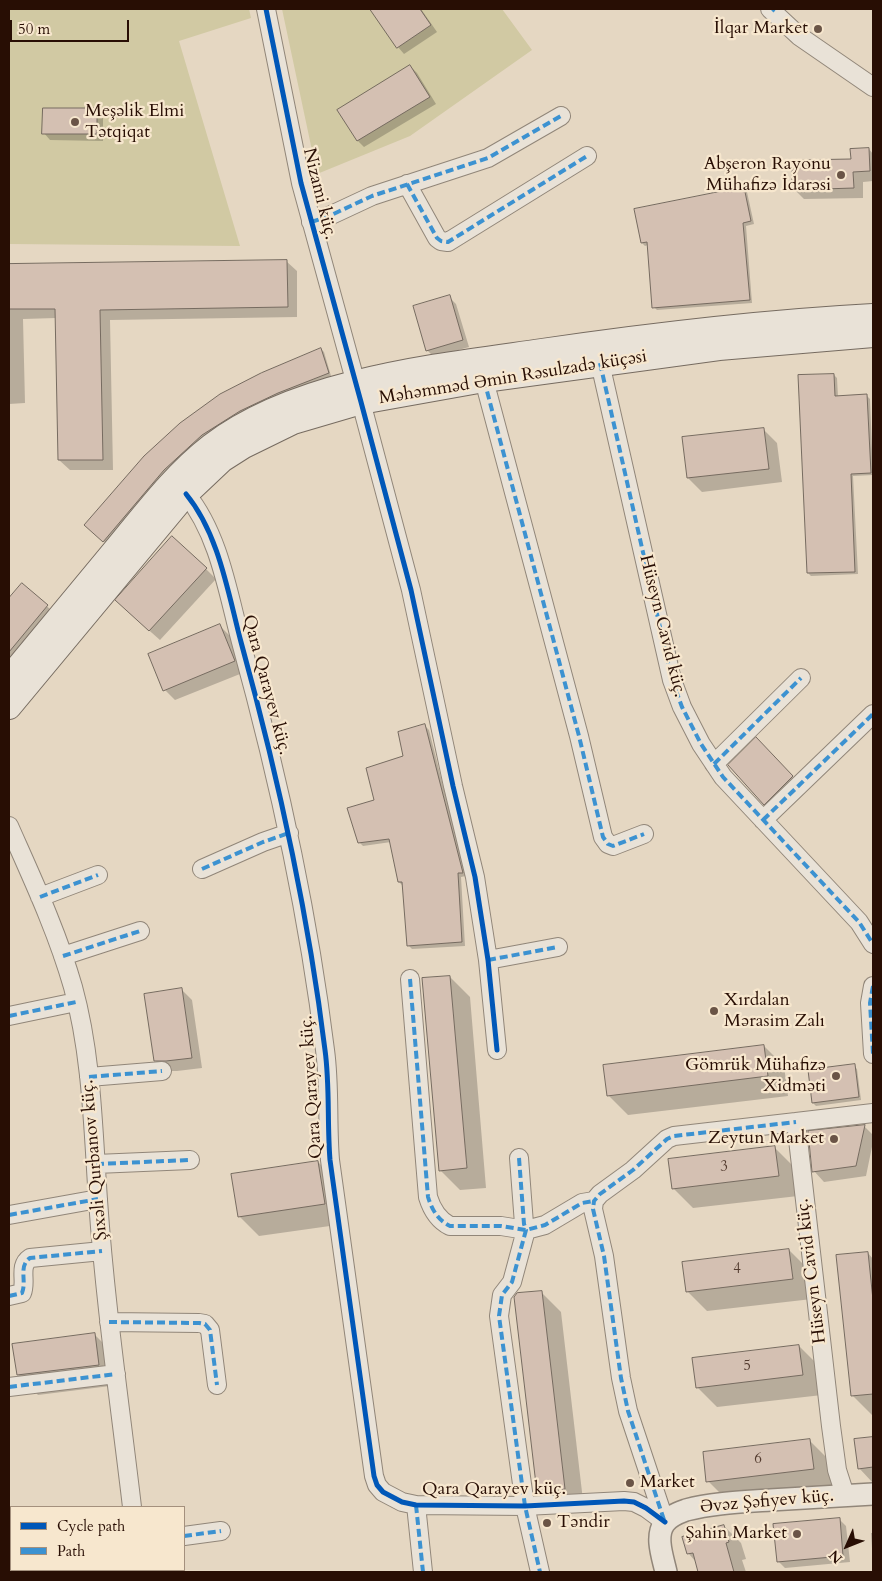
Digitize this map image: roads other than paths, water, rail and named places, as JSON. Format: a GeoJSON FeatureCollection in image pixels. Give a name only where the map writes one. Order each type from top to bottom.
{"type":"FeatureCollection","features":[{"type":"Feature","properties":{"kind":"main road","name":"Məhəmməd Əmin Rəsulzadə küçəsi"},"geometry":{"type":"LineString","coordinates":[[9,707],[186,494],[222,460],[244,446],[358,392],[481,360],[657,334],[873,316]]}},
{"type":"Feature","properties":{"kind":"main road","name":"Məhəmməd Əmin Rəsulzadə küçəsi"},"geometry":{"type":"LineString","coordinates":[[9,678],[143,516],[192,462],[212,445],[234,431],[266,414],[308,396],[484,380],[720,348],[873,336]]}},
{"type":"Feature","properties":{"kind":"street","name":"Nizami küç."},"geometry":{"type":"LineString","coordinates":[[266,9],[292,140],[311,222],[411,590],[453,786],[476,877],[498,1050]]}},
{"type":"Feature","properties":{"kind":"street"},"geometry":{"type":"LineString","coordinates":[[772,9],[799,36],[873,87]]}},
{"type":"Feature","properties":{"kind":"street"},"geometry":{"type":"LineString","coordinates":[[311,222],[327,217],[372,196],[488,158],[561,116]]}},
{"type":"Feature","properties":{"kind":"street"},"geometry":{"type":"LineString","coordinates":[[407,184],[436,238],[441,242],[448,242],[587,156]]}},
{"type":"Feature","properties":{"kind":"street","name":"Hüseyn Cavid küç."},"geometry":{"type":"LineString","coordinates":[[600,363],[672,680],[682,707],[714,764],[762,820],[859,922],[873,944]]}},
{"type":"Feature","properties":{"kind":"street"},"geometry":{"type":"LineString","coordinates":[[484,380],[603,837],[608,844],[613,846],[644,834]]}},
{"type":"Feature","properties":{"kind":"street","name":"Qara Qarayev küç."},"geometry":{"type":"LineString","coordinates":[[186,494],[204,519],[220,565],[258,702],[289,833],[311,950],[326,1051],[330,1160],[374,1476],[377,1485],[383,1492],[402,1502],[416,1505],[525,1506],[612,1501],[634,1502],[665,1522]]}},
{"type":"Feature","properties":{"kind":"street"},"geometry":{"type":"LineString","coordinates":[[714,764],[802,678]]}},
{"type":"Feature","properties":{"kind":"street"},"geometry":{"type":"LineString","coordinates":[[762,820],[873,714]]}},
{"type":"Feature","properties":{"kind":"street","name":"Şıxəli Qurbanov küç."},"geometry":{"type":"LineString","coordinates":[[9,826],[63,956],[76,1002],[89,1078],[109,1322],[132,1506]]}},
{"type":"Feature","properties":{"kind":"street"},"geometry":{"type":"LineString","coordinates":[[202,869],[263,842],[289,833]]}},
{"type":"Feature","properties":{"kind":"street"},"geometry":{"type":"LineString","coordinates":[[40,897],[98,874]]}},
{"type":"Feature","properties":{"kind":"street"},"geometry":{"type":"LineString","coordinates":[[63,956],[140,931]]}},
{"type":"Feature","properties":{"kind":"street"},"geometry":{"type":"LineString","coordinates":[[488,960],[558,946]]}},
{"type":"Feature","properties":{"kind":"street"},"geometry":{"type":"LineString","coordinates":[[410,979],[428,1197],[432,1207],[443,1222],[450,1226],[502,1226],[526,1230],[546,1225],[582,1203],[594,1201]]}},
{"type":"Feature","properties":{"kind":"street"},"geometry":{"type":"LineString","coordinates":[[873,986],[870,1003],[873,1054]]}},
{"type":"Feature","properties":{"kind":"street"},"geometry":{"type":"LineString","coordinates":[[9,1016],[76,1002]]}},
{"type":"Feature","properties":{"kind":"street"},"geometry":{"type":"LineString","coordinates":[[89,1078],[162,1071]]}},
{"type":"Feature","properties":{"kind":"street"},"geometry":{"type":"LineString","coordinates":[[666,1572],[660,1541],[661,1529],[665,1522],[628,1411],[621,1378],[604,1256],[593,1209],[594,1201],[600,1194],[633,1170],[667,1139],[674,1136],[873,1113]]}},
{"type":"Feature","properties":{"kind":"street","name":"Hüseyn Cavid küç."},"geometry":{"type":"LineString","coordinates":[[796,1122],[830,1426],[837,1470],[845,1495]]}},
{"type":"Feature","properties":{"kind":"street"},"geometry":{"type":"LineString","coordinates":[[519,1158],[526,1230],[515,1274],[512,1282],[502,1295],[499,1305],[499,1316],[525,1506],[540,1572]]}},
{"type":"Feature","properties":{"kind":"street"},"geometry":{"type":"LineString","coordinates":[[96,1164],[190,1160]]}},
{"type":"Feature","properties":{"kind":"street"},"geometry":{"type":"LineString","coordinates":[[9,1215],[98,1199]]}},
{"type":"Feature","properties":{"kind":"street"},"geometry":{"type":"LineString","coordinates":[[9,1296],[22,1293],[24,1287],[24,1266],[25,1262],[30,1258],[102,1251]]}},
{"type":"Feature","properties":{"kind":"street"},"geometry":{"type":"LineString","coordinates":[[109,1322],[205,1324],[210,1330],[217,1385]]}},
{"type":"Feature","properties":{"kind":"street"},"geometry":{"type":"LineString","coordinates":[[9,1387],[116,1374]]}},
{"type":"Feature","properties":{"kind":"street","name":"Əvəz Şəfiyev küç."},"geometry":{"type":"LineString","coordinates":[[665,1522],[674,1515],[702,1506],[735,1502],[873,1494]]}},
{"type":"Feature","properties":{"kind":"street"},"geometry":{"type":"LineString","coordinates":[[416,1505],[423,1572]]}},
{"type":"Feature","properties":{"kind":"street"},"geometry":{"type":"LineString","coordinates":[[185,1536],[221,1531]]}},
{"type":"Feature","properties":{"kind":"place","name":"İlqar Market"},"geometry":{"type":"Point","coordinates":[818,29]}},
{"type":"Feature","properties":{"kind":"place","name":"Meşəlik Elmi Tətqiqat"},"geometry":{"type":"Point","coordinates":[75,122]}},
{"type":"Feature","properties":{"kind":"place","name":"Abşeron Rayonu Mühafizə İdarəsi"},"geometry":{"type":"Point","coordinates":[841,175]}},
{"type":"Feature","properties":{"kind":"place","name":"Xırdalan Mərasim Zalı"},"geometry":{"type":"Point","coordinates":[714,1011]}},
{"type":"Feature","properties":{"kind":"place","name":"Gömrük Mühafizə Xidməti"},"geometry":{"type":"Point","coordinates":[836,1076]}},
{"type":"Feature","properties":{"kind":"place","name":"Zeytun Market"},"geometry":{"type":"Point","coordinates":[834,1139]}},
{"type":"Feature","properties":{"kind":"place","name":"Market"},"geometry":{"type":"Point","coordinates":[630,1483]}},
{"type":"Feature","properties":{"kind":"place","name":"Təndir"},"geometry":{"type":"Point","coordinates":[547,1523]}},
{"type":"Feature","properties":{"kind":"place","name":"Şahin Market"},"geometry":{"type":"Point","coordinates":[797,1534]}}]}
